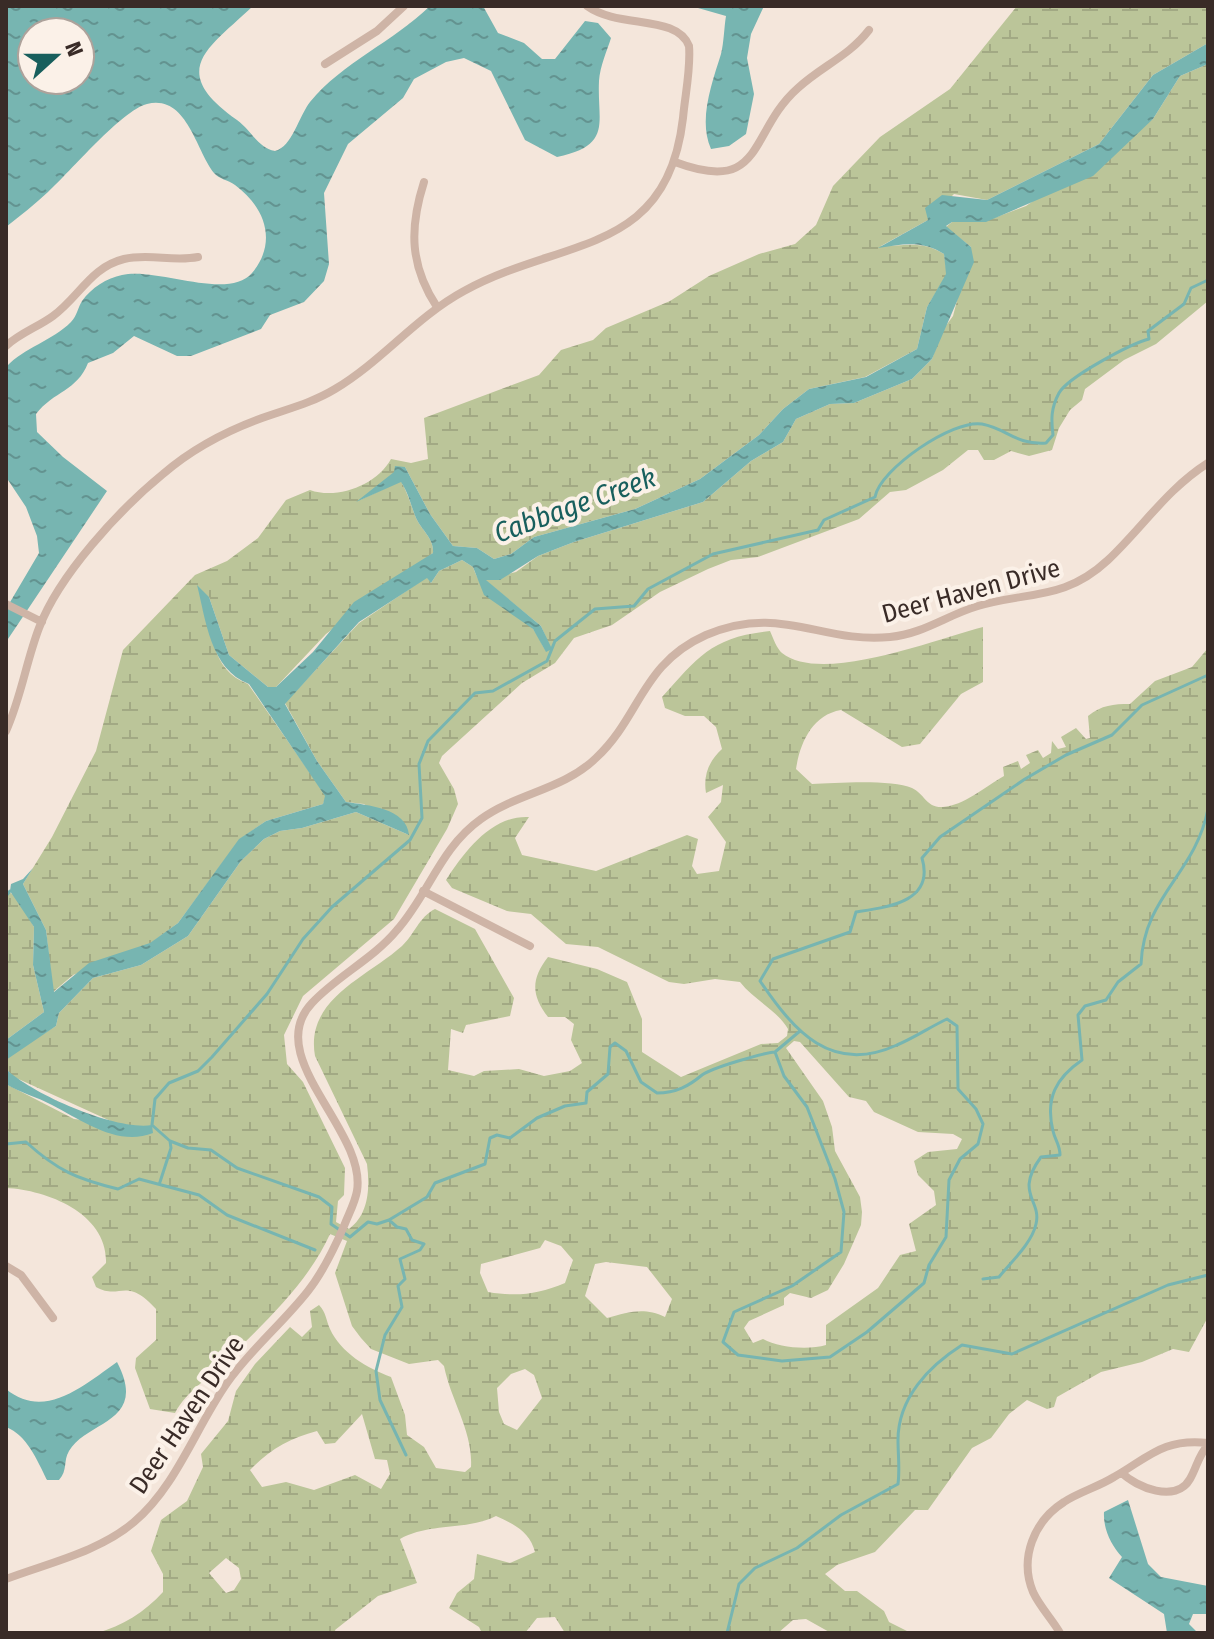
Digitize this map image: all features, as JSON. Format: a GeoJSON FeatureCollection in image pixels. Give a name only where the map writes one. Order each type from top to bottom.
{"type":"FeatureCollection","features":[{"type":"Feature","properties":{"kind":"street"},"geometry":{"type":"LineString","coordinates":[[325,64],[377,31],[404,6]]}},
{"type":"Feature","properties":{"kind":"street"},"geometry":{"type":"LineString","coordinates":[[6,731],[24,685],[42,622],[58,593],[100,537],[179,460],[232,430],[333,390],[437,307],[526,262],[618,232],[652,203],[675,162],[690,53],[686,40],[671,27],[614,20],[587,6]]}},
{"type":"Feature","properties":{"kind":"street"},"geometry":{"type":"LineString","coordinates":[[675,162],[716,173],[745,162],[791,95],[847,55],[869,30]]}},
{"type":"Feature","properties":{"kind":"street"},"geometry":{"type":"LineString","coordinates":[[424,182],[414,220],[413,249],[419,276],[437,307]]}},
{"type":"Feature","properties":{"kind":"street"},"geometry":{"type":"LineString","coordinates":[[6,346],[61,309],[91,276],[108,264],[133,258],[182,260],[198,257]]}},
{"type":"Feature","properties":{"kind":"street","name":"Deer Haven Drive"},"geometry":{"type":"LineString","coordinates":[[7,1576],[105,1541],[144,1513],[230,1379],[310,1288],[345,1223],[357,1192],[357,1171],[345,1141],[301,1058],[298,1030],[310,1004],[388,940],[456,841],[484,817],[566,781],[593,761],[615,738],[651,678],[674,654],[695,641],[736,625],[771,621],[862,638],[894,637],[933,627],[978,606],[1064,589],[1109,559],[1172,489],[1208,463]]}},
{"type":"Feature","properties":{"kind":"street"},"geometry":{"type":"LineString","coordinates":[[6,604],[42,622]]}},
{"type":"Feature","properties":{"kind":"street"},"geometry":{"type":"LineString","coordinates":[[423,891],[530,946]]}},
{"type":"Feature","properties":{"kind":"street"},"geometry":{"type":"LineString","coordinates":[[6,1266],[21,1275],[53,1318]]}},
{"type":"Feature","properties":{"kind":"street"},"geometry":{"type":"LineString","coordinates":[[1060,1633],[1037,1598],[1028,1575],[1028,1551],[1033,1536],[1058,1506],[1170,1444],[1208,1444],[1188,1482],[1181,1487],[1164,1491],[1139,1488],[1122,1473]]}},
{"type":"Feature","properties":{"kind":"green space"},"geometry":{"type":"Polygon","coordinates":[[[1017,6],[1208,6],[1208,43],[1153,75],[1099,144],[987,200],[954,194],[928,220],[881,246],[921,245],[944,254],[947,274],[927,307],[917,349],[865,377],[809,389],[783,409],[759,435],[700,479],[635,509],[534,537],[511,554],[494,559],[477,548],[453,546],[430,514],[405,467],[360,500],[401,481],[416,518],[432,543],[433,553],[326,634],[276,687],[268,687],[229,655],[209,597],[212,636],[220,659],[236,678],[248,684],[326,796],[323,804],[266,821],[240,839],[178,923],[151,943],[73,975],[53,992],[46,930],[23,884],[52,837],[96,751],[123,650],[195,575],[227,561],[258,538],[286,500],[310,490],[332,493],[355,488],[376,476],[391,459],[411,463],[428,459],[424,418],[539,375],[561,350],[593,340],[606,328],[670,301],[709,276],[759,254],[795,244],[816,225],[833,186],[880,137],[950,89],[1017,6]]]}},
{"type":"Feature","properties":{"kind":"green space"},"geometry":{"type":"Polygon","coordinates":[[[1208,64],[1208,301],[1156,344],[1124,360],[1085,389],[1082,400],[1070,410],[1059,428],[1052,450],[1029,456],[1011,451],[994,460],[984,460],[978,450],[968,450],[943,470],[906,490],[890,492],[859,519],[758,557],[731,560],[708,569],[660,592],[612,625],[574,638],[555,663],[522,683],[442,756],[439,763],[454,789],[458,804],[447,829],[394,919],[303,996],[284,1035],[287,1064],[303,1082],[345,1168],[344,1195],[338,1201],[336,1222],[349,1229],[361,1216],[367,1200],[367,1164],[315,1056],[314,1036],[319,1019],[341,992],[402,946],[435,909],[475,929],[514,998],[510,1016],[466,1025],[463,1033],[451,1029],[448,1070],[474,1076],[484,1071],[519,1069],[544,1076],[570,1071],[582,1063],[571,1040],[574,1024],[565,1017],[548,1017],[538,1001],[536,980],[548,957],[597,969],[627,982],[642,1019],[642,1052],[681,1077],[761,1044],[778,1043],[787,1036],[788,1029],[783,1022],[740,982],[715,979],[684,984],[669,982],[598,947],[566,944],[531,914],[507,911],[452,888],[446,880],[471,847],[491,828],[516,818],[529,817],[515,838],[522,855],[596,871],[687,835],[698,839],[692,866],[697,874],[719,871],[726,842],[708,817],[721,802],[723,785],[706,793],[705,786],[708,769],[722,749],[716,727],[704,716],[685,716],[665,708],[662,697],[708,651],[734,638],[770,631],[780,651],[800,662],[852,662],[983,627],[983,682],[961,694],[920,744],[902,747],[841,710],[815,724],[804,740],[798,759],[796,769],[812,784],[863,782],[903,785],[912,788],[929,803],[943,807],[966,799],[1004,776],[1003,767],[1018,761],[1021,769],[1030,763],[1026,755],[1038,750],[1043,758],[1051,753],[1052,741],[1058,749],[1066,747],[1061,737],[1076,728],[1086,739],[1090,738],[1088,716],[1108,706],[1130,704],[1155,681],[1192,667],[1208,648],[1208,1317],[1189,1352],[1173,1349],[1142,1362],[1101,1372],[1057,1397],[1054,1407],[1047,1409],[1027,1400],[1009,1414],[991,1438],[972,1448],[928,1510],[915,1510],[875,1552],[837,1565],[825,1574],[845,1591],[857,1591],[884,1611],[889,1622],[911,1633],[831,1633],[806,1619],[793,1620],[778,1633],[565,1633],[555,1617],[537,1618],[525,1633],[482,1633],[479,1627],[449,1608],[457,1593],[474,1579],[477,1554],[510,1563],[535,1552],[525,1534],[496,1516],[473,1524],[424,1530],[400,1539],[417,1583],[378,1596],[335,1630],[336,1633],[97,1633],[133,1617],[163,1592],[163,1574],[151,1551],[161,1520],[187,1501],[203,1467],[201,1454],[228,1421],[236,1391],[255,1364],[290,1327],[302,1337],[312,1327],[310,1311],[319,1305],[335,1338],[348,1352],[391,1377],[405,1415],[407,1435],[424,1447],[436,1468],[465,1472],[471,1467],[469,1441],[444,1366],[438,1360],[409,1364],[371,1349],[352,1326],[335,1273],[347,1241],[330,1234],[310,1269],[284,1302],[192,1391],[175,1413],[150,1409],[135,1368],[136,1358],[156,1340],[156,1309],[137,1293],[104,1291],[96,1287],[92,1277],[106,1263],[104,1246],[86,1218],[57,1200],[6,1188],[6,1084],[74,1119],[140,1127],[115,1123],[14,1077],[6,1069],[8,1056],[56,1026],[59,1013],[93,978],[141,965],[188,936],[241,861],[264,839],[280,831],[302,828],[356,812],[409,835],[364,804],[346,802],[317,761],[285,703],[359,623],[427,577],[431,583],[439,571],[462,560],[473,567],[491,595],[533,629],[546,651],[551,649],[541,626],[485,580],[516,572],[538,556],[574,542],[703,502],[751,461],[783,442],[796,419],[830,404],[854,403],[912,379],[932,359],[942,331],[953,316],[971,247],[946,227],[952,222],[986,221],[1026,206],[1153,119],[1180,76],[1208,64]],[[794,1041],[786,1048],[823,1101],[832,1127],[835,1151],[860,1197],[861,1225],[844,1264],[828,1290],[811,1298],[790,1293],[784,1298],[784,1305],[749,1321],[744,1328],[753,1343],[763,1339],[785,1346],[811,1347],[826,1345],[826,1325],[878,1288],[900,1255],[916,1251],[909,1224],[936,1205],[934,1191],[918,1175],[914,1161],[928,1152],[957,1149],[962,1139],[953,1134],[918,1132],[874,1112],[866,1101],[849,1097],[800,1042],[794,1041]],[[545,1240],[540,1248],[481,1264],[480,1273],[488,1292],[518,1294],[546,1290],[565,1283],[573,1260],[561,1246],[545,1240]],[[606,1262],[595,1264],[585,1296],[607,1318],[643,1311],[665,1317],[672,1299],[647,1267],[606,1262]],[[525,1369],[511,1374],[497,1388],[499,1412],[504,1424],[517,1430],[542,1398],[534,1375],[525,1369]],[[362,1414],[335,1443],[325,1444],[317,1431],[307,1434],[272,1451],[250,1470],[262,1487],[286,1482],[314,1490],[355,1475],[381,1489],[390,1474],[387,1460],[375,1459],[362,1414]],[[226,1558],[209,1573],[226,1593],[234,1590],[241,1579],[239,1568],[226,1558]]]}},
{"type":"Feature","properties":{"kind":"green space"},"geometry":{"type":"Polygon","coordinates":[[[6,891],[17,896],[34,927],[33,965],[44,1012],[6,1040],[6,891]]]}},
{"type":"Feature","properties":{"kind":"water"},"geometry":{"type":"Polygon","coordinates":[[[6,6],[253,6],[210,47],[199,73],[203,87],[215,102],[259,142],[275,151],[286,144],[306,108],[323,88],[430,6],[483,6],[498,33],[524,43],[542,59],[555,59],[585,21],[598,23],[611,38],[600,75],[598,130],[587,146],[557,157],[525,140],[491,71],[464,58],[446,62],[414,79],[403,98],[348,144],[324,193],[329,264],[324,281],[304,302],[270,315],[261,329],[191,356],[177,356],[134,336],[113,353],[88,363],[78,380],[43,406],[36,414],[37,432],[107,491],[6,642],[6,609],[39,553],[37,536],[26,507],[6,477],[6,367],[64,329],[73,320],[86,296],[105,281],[137,274],[210,284],[241,281],[252,273],[265,249],[264,226],[254,204],[235,185],[214,173],[189,126],[172,107],[161,103],[147,104],[124,117],[48,192],[6,227],[6,6]]]}},
{"type":"Feature","properties":{"kind":"water"},"geometry":{"type":"Polygon","coordinates":[[[691,6],[764,6],[751,34],[747,58],[754,94],[746,134],[729,146],[711,149],[706,126],[710,89],[722,49],[726,16],[691,6]]]}},
{"type":"Feature","properties":{"kind":"water"},"geometry":{"type":"Polygon","coordinates":[[[1208,43],[1208,64],[1180,76],[1153,119],[1093,176],[986,222],[952,222],[946,226],[971,247],[974,262],[932,359],[912,379],[854,403],[830,404],[796,419],[783,442],[751,461],[703,502],[574,542],[538,556],[500,580],[486,580],[541,626],[552,649],[546,652],[533,629],[484,595],[473,567],[462,560],[439,571],[431,583],[427,578],[359,622],[285,704],[317,761],[346,802],[394,813],[407,826],[409,835],[356,812],[302,828],[280,831],[264,839],[241,861],[188,936],[141,965],[93,978],[59,1013],[56,1026],[6,1060],[6,1040],[44,1012],[33,965],[34,927],[10,891],[11,884],[23,879],[33,868],[23,884],[46,930],[54,992],[89,963],[150,943],[178,923],[239,839],[266,821],[323,804],[325,796],[249,684],[236,677],[218,655],[207,628],[197,585],[209,597],[229,655],[268,687],[276,687],[313,652],[354,602],[433,553],[432,543],[416,518],[401,482],[356,502],[394,472],[395,466],[405,467],[430,514],[453,546],[477,548],[494,559],[511,554],[534,537],[635,509],[700,479],[759,435],[783,409],[809,389],[866,377],[917,349],[927,307],[946,274],[944,254],[920,245],[878,248],[928,220],[925,208],[942,195],[987,200],[1099,144],[1153,75],[1208,43]]]}},
{"type":"Feature","properties":{"kind":"water"},"geometry":{"type":"Polygon","coordinates":[[[6,1069],[35,1089],[75,1109],[118,1122],[152,1125],[153,1133],[127,1137],[88,1125],[6,1084],[6,1069]]]}},
{"type":"Feature","properties":{"kind":"water"},"geometry":{"type":"Polygon","coordinates":[[[117,1362],[125,1382],[126,1397],[121,1409],[69,1451],[64,1473],[59,1480],[47,1480],[26,1442],[6,1427],[6,1389],[35,1402],[50,1401],[78,1389],[117,1362]]]}},
{"type":"Feature","properties":{"kind":"water"},"geometry":{"type":"Polygon","coordinates":[[[1128,1500],[1148,1564],[1161,1577],[1208,1586],[1208,1614],[1193,1614],[1189,1624],[1198,1633],[1167,1633],[1164,1614],[1109,1578],[1122,1557],[1108,1536],[1104,1512],[1128,1500]]]}},
{"type":"Feature","properties":{"kind":"waterway"},"geometry":{"type":"LineString","coordinates":[[1208,280],[1191,288],[1184,304],[1148,331],[1149,339],[1100,362],[1065,386],[1054,404],[1053,435],[1046,443],[1027,442],[982,424],[954,429],[903,460],[880,486],[875,497],[824,520],[818,530],[713,554],[648,589],[634,606],[595,609],[555,641],[547,661],[493,691],[475,693],[428,741],[419,764],[422,818],[410,840],[332,907],[303,939],[267,994],[212,1057],[198,1071],[169,1083],[155,1099],[152,1125],[170,1141],[188,1148],[211,1150],[237,1168],[319,1197],[332,1207],[331,1224],[350,1237],[368,1222],[377,1224],[389,1220],[427,1197],[435,1183],[485,1164],[490,1138],[497,1135],[510,1138],[537,1118],[565,1106],[586,1103],[587,1092],[608,1074],[610,1047],[615,1043],[626,1051],[641,1082],[657,1093],[682,1088],[707,1072],[726,1065],[775,1052],[784,1076],[807,1107],[835,1179],[844,1212],[841,1252],[792,1286],[734,1312],[723,1342],[738,1355],[782,1361],[830,1357],[867,1332],[924,1283],[929,1265],[946,1237],[949,1180],[960,1159],[978,1144],[983,1124],[976,1109],[958,1089],[957,1026],[947,1019],[903,1042],[874,1053],[853,1055],[816,1043],[786,1016],[760,981],[773,959],[850,932],[856,912],[882,908],[906,900],[915,893],[922,884],[922,858],[940,837],[1025,779],[1066,755],[1112,735],[1142,705],[1208,675]]}},
{"type":"Feature","properties":{"kind":"waterway"},"geometry":{"type":"LineString","coordinates":[[983,1279],[999,1277],[1034,1231],[1037,1216],[1029,1188],[1030,1180],[1041,1157],[1060,1155],[1050,1109],[1059,1082],[1082,1060],[1078,1015],[1085,1006],[1106,1000],[1118,982],[1141,964],[1151,920],[1202,832],[1208,809]]}},
{"type":"Feature","properties":{"kind":"waterway"},"geometry":{"type":"LineString","coordinates":[[6,896],[10,891]]}},
{"type":"Feature","properties":{"kind":"waterway"},"geometry":{"type":"LineString","coordinates":[[775,1052],[800,1031]]}},
{"type":"Feature","properties":{"kind":"waterway"},"geometry":{"type":"LineString","coordinates":[[160,1182],[171,1148],[170,1141]]}},
{"type":"Feature","properties":{"kind":"waterway"},"geometry":{"type":"LineString","coordinates":[[6,1144],[26,1142],[58,1167],[118,1189],[139,1179],[199,1195],[227,1215],[315,1250]]}},
{"type":"Feature","properties":{"kind":"waterway"},"geometry":{"type":"LineString","coordinates":[[389,1220],[397,1227],[406,1229],[412,1240],[424,1244],[420,1250],[400,1259],[405,1279],[398,1286],[402,1307],[385,1335],[376,1371],[380,1400],[406,1455]]}},
{"type":"Feature","properties":{"kind":"waterway"},"geometry":{"type":"LineString","coordinates":[[727,1633],[739,1584],[755,1568],[797,1548],[841,1515],[898,1484],[899,1425],[903,1410],[927,1373],[950,1353],[962,1345],[1012,1354],[1168,1285],[1208,1275]]}},
{"type":"Feature","properties":{"kind":"water label","name":"Cabbage Creek"},"geometry":{"type":"Point","coordinates":[575,505]}}]}
